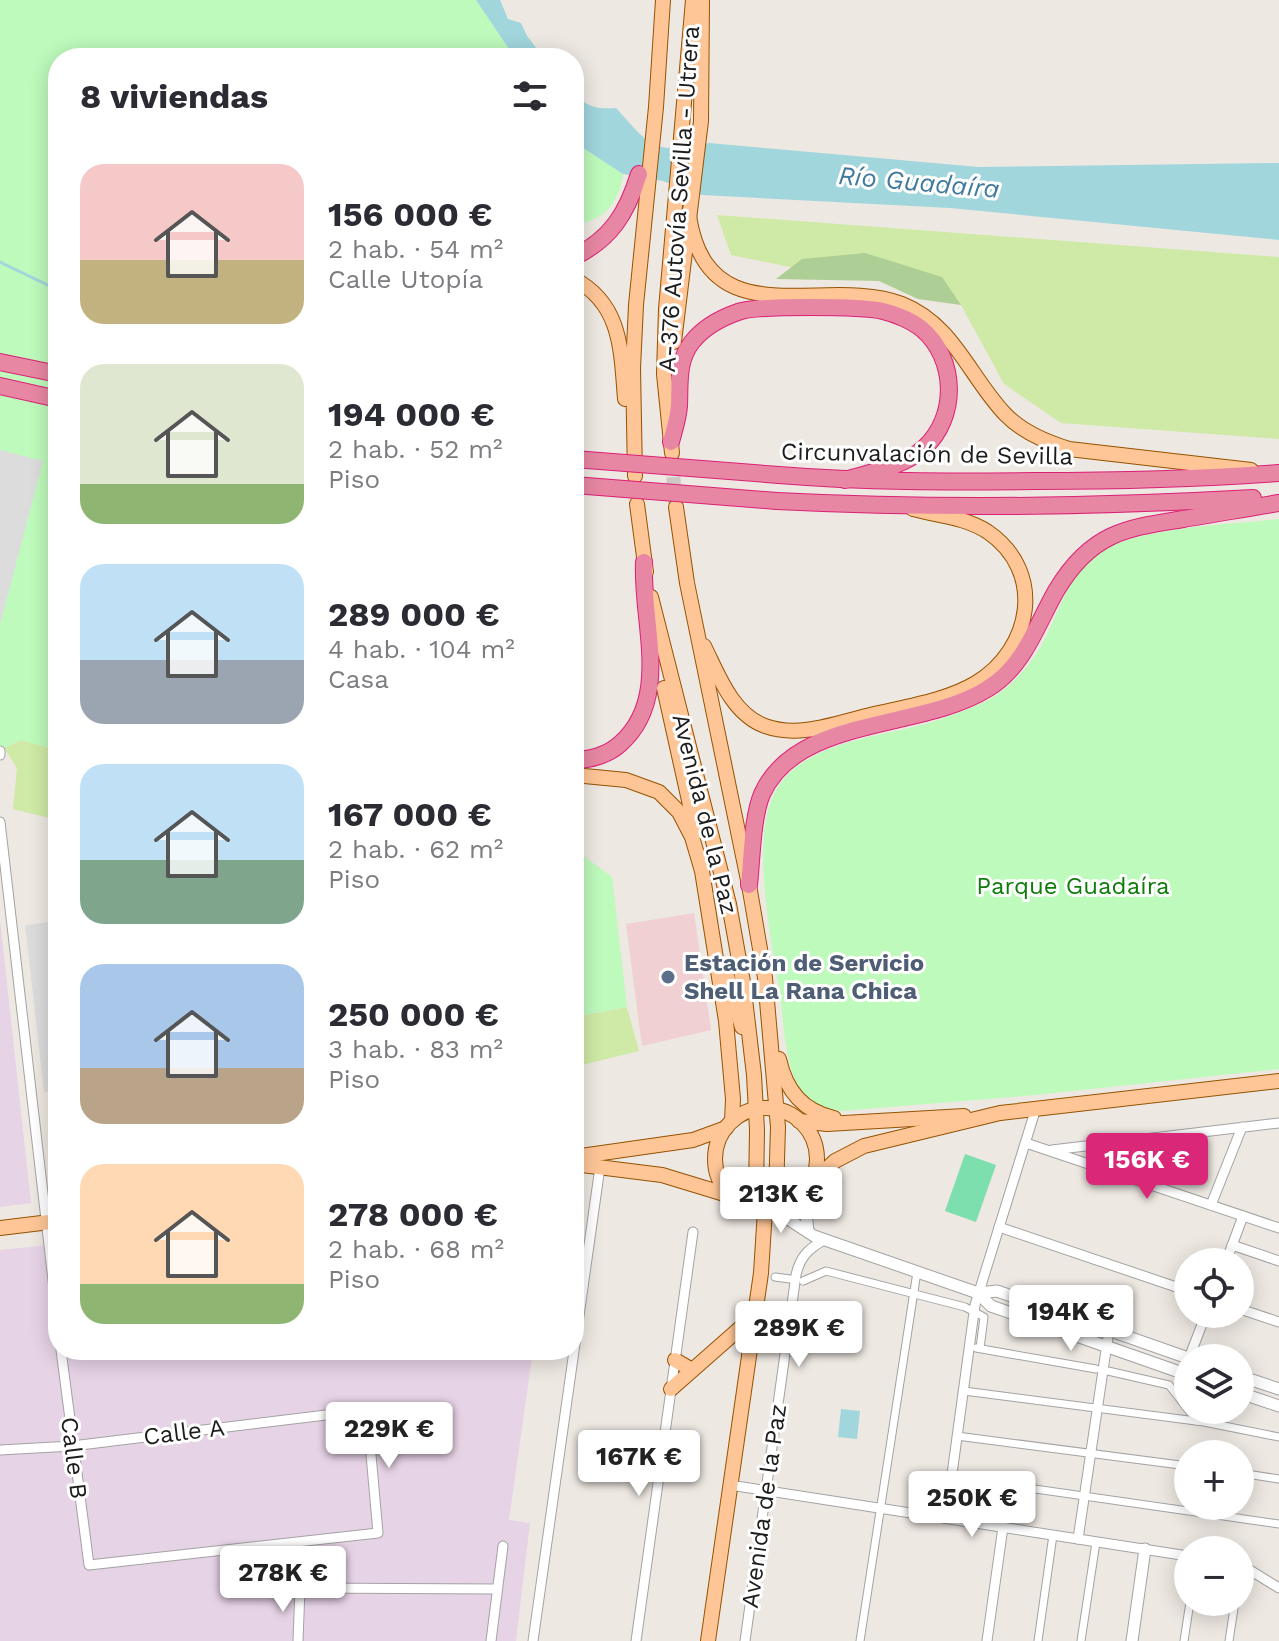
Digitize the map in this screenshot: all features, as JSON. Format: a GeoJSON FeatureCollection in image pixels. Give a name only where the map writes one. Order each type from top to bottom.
{"type":"FeatureCollection","features":[{"type":"Feature","properties":{"kind":"highway"},"geometry":{"type":"LineString","coordinates":[[584,252],[609,235],[639,197],[639,174]]}},
{"type":"Feature","properties":{"kind":"highway"},"geometry":{"type":"LineString","coordinates":[[671,448],[679,407],[682,364],[694,340],[713,324],[740,311],[767,307],[881,310],[922,329],[938,348],[948,371],[949,400],[940,427],[924,448],[905,461],[845,480]]}},
{"type":"Feature","properties":{"kind":"highway"},"geometry":{"type":"LineString","coordinates":[[0,362],[48,372]]}},
{"type":"Feature","properties":{"kind":"highway"},"geometry":{"type":"LineString","coordinates":[[0,386],[48,397]]}},
{"type":"Feature","properties":{"kind":"highway","name":"Circunvalación de Sevilla"},"geometry":{"type":"LineString","coordinates":[[584,460],[845,480],[1128,481],[1277,473]]}},
{"type":"Feature","properties":{"kind":"highway","name":"Circunvalación de Sevilla"},"geometry":{"type":"LineString","coordinates":[[584,486],[777,501],[893,504],[1122,504],[1279,496]]}},
{"type":"Feature","properties":{"kind":"highway"},"geometry":{"type":"LineString","coordinates":[[749,885],[761,797],[776,771],[797,753],[830,739],[961,702],[987,690],[1020,659],[1057,589],[1073,567],[1091,549],[1111,536],[1144,525],[1279,503]]}},
{"type":"Feature","properties":{"kind":"highway"},"geometry":{"type":"LineString","coordinates":[[584,759],[615,749],[643,716],[649,696],[651,671],[644,562]]}},
{"type":"Feature","properties":{"kind":"main road"},"geometry":{"type":"LineString","coordinates":[[654,0],[659,35]]}},
{"type":"Feature","properties":{"kind":"main road","name":"A-376 Autovía Sevilla - Utrera"},"geometry":{"type":"LineString","coordinates":[[652,106],[663,0]]}},
{"type":"Feature","properties":{"kind":"main road","name":"A-376 Autovía Sevilla - Utrera"},"geometry":{"type":"LineString","coordinates":[[682,215],[684,121],[693,0]]}},
{"type":"Feature","properties":{"kind":"main road"},"geometry":{"type":"LineString","coordinates":[[671,448],[666,398],[672,374],[682,215],[701,121],[705,0]]}},
{"type":"Feature","properties":{"kind":"main road"},"geometry":{"type":"LineString","coordinates":[[639,174],[652,106]]}},
{"type":"Feature","properties":{"kind":"main road"},"geometry":{"type":"LineString","coordinates":[[635,476],[633,368],[639,197],[652,106]]}},
{"type":"Feature","properties":{"kind":"main road"},"geometry":{"type":"LineString","coordinates":[[682,215],[698,254],[714,273],[735,287],[758,294],[864,298],[898,303],[926,316],[950,338],[1005,414],[1046,442],[1069,449],[1277,473]]}},
{"type":"Feature","properties":{"kind":"main road"},"geometry":{"type":"LineString","coordinates":[[584,284],[594,290],[612,314],[619,339],[627,422],[635,433]]}},
{"type":"Feature","properties":{"kind":"main road","name":"Avenida de la Paz"},"geometry":{"type":"LineString","coordinates":[[637,504],[654,611],[729,904],[753,1061],[756,1192],[769,1210]]}},
{"type":"Feature","properties":{"kind":"main road"},"geometry":{"type":"LineString","coordinates":[[696,631],[728,694],[746,714],[764,726],[791,731],[816,729],[944,696],[993,672],[1020,636],[1024,618],[1022,576],[1010,553],[989,533],[962,519],[893,504]]}},
{"type":"Feature","properties":{"kind":"main road","name":"Avenida de la Paz"},"geometry":{"type":"LineString","coordinates":[[676,507],[696,631],[749,885],[768,1002],[777,1109],[776,1193],[769,1210],[708,1641]]}},
{"type":"Feature","properties":{"kind":"main road"},"geometry":{"type":"LineString","coordinates":[[654,611],[657,652],[668,710],[700,846],[726,1021],[733,1099],[729,1124],[717,1145],[715,1163],[720,1181],[731,1196]]}},
{"type":"Feature","properties":{"kind":"main road"},"geometry":{"type":"LineString","coordinates":[[584,776],[626,780],[659,792],[685,823],[702,871]]}},
{"type":"Feature","properties":{"kind":"main road"},"geometry":{"type":"LineString","coordinates":[[714,944],[730,982],[753,1061]]}},
{"type":"Feature","properties":{"kind":"main road"},"geometry":{"type":"LineString","coordinates":[[768,1002],[781,1068],[794,1096],[818,1114],[859,1122]]}},
{"type":"Feature","properties":{"kind":"main road"},"geometry":{"type":"LineString","coordinates":[[799,1121],[827,1124],[1000,1113],[1279,1081]]}},
{"type":"Feature","properties":{"kind":"main road"},"geometry":{"type":"LineString","coordinates":[[584,1156],[695,1140],[756,1109],[777,1109],[799,1121],[811,1134],[816,1151],[816,1168],[807,1189]]}},
{"type":"Feature","properties":{"kind":"main road"},"geometry":{"type":"LineString","coordinates":[[584,1165],[662,1175],[769,1210],[795,1201],[835,1161],[864,1146],[1000,1113]]}},
{"type":"Feature","properties":{"kind":"main road"},"geometry":{"type":"LineString","coordinates":[[0,1228],[48,1222]]}},
{"type":"Feature","properties":{"kind":"main road"},"geometry":{"type":"LineString","coordinates":[[671,1389],[755,1315]]}},
{"type":"Feature","properties":{"kind":"main road"},"geometry":{"type":"LineString","coordinates":[[675,1360],[692,1370]]}},
{"type":"Feature","properties":{"kind":"street"},"geometry":{"type":"LineString","coordinates":[[0,822],[48,1191]]}},
{"type":"Feature","properties":{"kind":"street"},"geometry":{"type":"LineString","coordinates":[[946,1518],[964,1391],[975,1348],[974,1312],[978,1293],[1036,1108]]}},
{"type":"Feature","properties":{"kind":"street"},"geometry":{"type":"LineString","coordinates":[[1049,1150],[1279,1123]]}},
{"type":"Feature","properties":{"kind":"street"},"geometry":{"type":"LineString","coordinates":[[1211,1205],[1242,1127]]}},
{"type":"Feature","properties":{"kind":"street"},"geometry":{"type":"LineString","coordinates":[[1026,1143],[1279,1228]]}},
{"type":"Feature","properties":{"kind":"street"},"geometry":{"type":"LineString","coordinates":[[584,1278],[600,1167]]}},
{"type":"Feature","properties":{"kind":"street"},"geometry":{"type":"LineString","coordinates":[[807,1189],[808,1232]]}},
{"type":"Feature","properties":{"kind":"street"},"geometry":{"type":"LineString","coordinates":[[769,1210],[824,1240],[978,1293],[997,1291],[1174,1353]]}},
{"type":"Feature","properties":{"kind":"street"},"geometry":{"type":"LineString","coordinates":[[1231,1248],[1243,1216]]}},
{"type":"Feature","properties":{"kind":"street"},"geometry":{"type":"LineString","coordinates":[[999,1227],[1174,1286]]}},
{"type":"Feature","properties":{"kind":"street"},"geometry":{"type":"LineString","coordinates":[[636,1641],[693,1232]]}},
{"type":"Feature","properties":{"kind":"street","name":"Avenida de la Paz"},"geometry":{"type":"LineString","coordinates":[[745,1641],[799,1260],[811,1247],[824,1240]]}},
{"type":"Feature","properties":{"kind":"street"},"geometry":{"type":"LineString","coordinates":[[1232,1245],[1279,1261]]}},
{"type":"Feature","properties":{"kind":"street"},"geometry":{"type":"LineString","coordinates":[[803,1281],[826,1271],[965,1307],[974,1312]]}},
{"type":"Feature","properties":{"kind":"street"},"geometry":{"type":"LineString","coordinates":[[860,1641],[917,1272]]}},
{"type":"Feature","properties":{"kind":"street"},"geometry":{"type":"LineString","coordinates":[[775,1277],[790,1279]]}},
{"type":"Feature","properties":{"kind":"street"},"geometry":{"type":"LineString","coordinates":[[978,1293],[991,1306],[1174,1370]]}},
{"type":"Feature","properties":{"kind":"street"},"geometry":{"type":"LineString","coordinates":[[1254,1314],[1279,1322]]}},
{"type":"Feature","properties":{"kind":"street"},"geometry":{"type":"LineString","coordinates":[[1078,1539],[1109,1330]]}},
{"type":"Feature","properties":{"kind":"street"},"geometry":{"type":"LineString","coordinates":[[975,1348],[1096,1369]]}},
{"type":"Feature","properties":{"kind":"street","name":"Calle B"},"geometry":{"type":"LineString","coordinates":[[62,1360],[89,1565]]}},
{"type":"Feature","properties":{"kind":"street"},"geometry":{"type":"LineString","coordinates":[[532,1639],[572,1360]]}},
{"type":"Feature","properties":{"kind":"street"},"geometry":{"type":"LineString","coordinates":[[1108,1371],[1169,1385],[1174,1391]]}},
{"type":"Feature","properties":{"kind":"street"},"geometry":{"type":"LineString","coordinates":[[1254,1381],[1279,1389]]}},
{"type":"Feature","properties":{"kind":"street"},"geometry":{"type":"LineString","coordinates":[[964,1391],[1174,1418]]}},
{"type":"Feature","properties":{"kind":"street"},"geometry":{"type":"LineString","coordinates":[[1254,1398],[1279,1406]]}},
{"type":"Feature","properties":{"kind":"street","name":"Calle A"},"geometry":{"type":"LineString","coordinates":[[0,1450],[72,1446],[367,1410],[378,1533],[89,1565]]}},
{"type":"Feature","properties":{"kind":"street"},"geometry":{"type":"LineString","coordinates":[[1212,1424],[1279,1437]]}},
{"type":"Feature","properties":{"kind":"street"},"geometry":{"type":"LineString","coordinates":[[957,1436],[1174,1464]]}},
{"type":"Feature","properties":{"kind":"street"},"geometry":{"type":"LineString","coordinates":[[1254,1475],[1279,1479]]}},
{"type":"Feature","properties":{"kind":"street"},"geometry":{"type":"LineString","coordinates":[[951,1477],[1279,1524]]}},
{"type":"Feature","properties":{"kind":"street"},"geometry":{"type":"LineString","coordinates":[[730,1485],[1174,1554]]}},
{"type":"Feature","properties":{"kind":"street"},"geometry":{"type":"LineString","coordinates":[[987,1641],[1003,1527]]}},
{"type":"Feature","properties":{"kind":"street"},"geometry":{"type":"LineString","coordinates":[[1038,1641],[1053,1535]]}},
{"type":"Feature","properties":{"kind":"street"},"geometry":{"type":"LineString","coordinates":[[1081,1641],[1096,1542]]}},
{"type":"Feature","properties":{"kind":"street"},"geometry":{"type":"LineString","coordinates":[[491,1641],[503,1546]]}},
{"type":"Feature","properties":{"kind":"street"},"geometry":{"type":"LineString","coordinates":[[1132,1641],[1145,1549]]}},
{"type":"Feature","properties":{"kind":"street"},"geometry":{"type":"LineString","coordinates":[[1254,1574],[1279,1588]]}},
{"type":"Feature","properties":{"kind":"street"},"geometry":{"type":"LineString","coordinates":[[298,1641],[300,1588],[497,1589]]}},
{"type":"Feature","properties":{"kind":"street"},"geometry":{"type":"LineString","coordinates":[[1184,1641],[1188,1616]]}},
{"type":"Feature","properties":{"kind":"street"},"geometry":{"type":"LineString","coordinates":[[1229,1641],[1233,1616]]}},
{"type":"Feature","properties":{"kind":"shaded area"},"geometry":{"type":"Polygon","coordinates":[[[0,450],[43,461],[0,625],[0,450]]]}},
{"type":"Feature","properties":{"kind":"shaded area","name":"Estación de Servicio Shell La Rana Chica"},"geometry":{"type":"Polygon","coordinates":[[[694,913],[711,1030],[642,1046],[626,924],[694,913]]]}},
{"type":"Feature","properties":{"kind":"shaded area"},"geometry":{"type":"Polygon","coordinates":[[[0,920],[31,1203],[0,1207],[0,920]]]}},
{"type":"Feature","properties":{"kind":"shaded area"},"geometry":{"type":"Polygon","coordinates":[[[48,922],[48,1091],[44,1092],[25,925],[48,922]]]}},
{"type":"Feature","properties":{"kind":"shaded area"},"geometry":{"type":"Polygon","coordinates":[[[48,1245],[48,1360],[532,1360],[509,1520],[530,1523],[516,1641],[0,1641],[0,1250],[48,1245]]]}},
{"type":"Feature","properties":{"kind":"green space"},"geometry":{"type":"Polygon","coordinates":[[[0,0],[476,0],[508,48],[48,48],[48,747],[21,740],[0,750],[0,0]]]}},
{"type":"Feature","properties":{"kind":"green space"},"geometry":{"type":"Polygon","coordinates":[[[584,149],[623,174],[613,202],[593,219],[584,222],[584,149]]]}},
{"type":"Feature","properties":{"kind":"green space"},"geometry":{"type":"Polygon","coordinates":[[[717,215],[1279,257],[1279,439],[1061,423],[1004,384],[961,305],[885,270],[810,271],[731,255],[717,215]]]}},
{"type":"Feature","properties":{"kind":"green space"},"geometry":{"type":"Polygon","coordinates":[[[865,253],[942,277],[961,305],[918,299],[879,281],[776,279],[802,259],[865,253]]]}},
{"type":"Feature","properties":{"kind":"green space","name":"Parque Guadaíra"},"geometry":{"type":"Polygon","coordinates":[[[1279,519],[1279,1069],[1035,1095],[841,1111],[812,1102],[797,1083],[788,1056],[768,922],[764,833],[769,807],[778,787],[809,758],[830,749],[941,719],[981,704],[1002,691],[1036,654],[1076,575],[1098,553],[1112,545],[1173,530],[1279,519]]]}},
{"type":"Feature","properties":{"kind":"green space"},"geometry":{"type":"Polygon","coordinates":[[[21,740],[48,747],[48,818],[13,809],[17,768],[4,748],[21,740]]]}},
{"type":"Feature","properties":{"kind":"green space"},"geometry":{"type":"Polygon","coordinates":[[[584,856],[612,877],[627,1007],[584,1015],[584,856]]]}},
{"type":"Feature","properties":{"kind":"green space"},"geometry":{"type":"Polygon","coordinates":[[[627,1007],[639,1051],[584,1065],[585,1015],[627,1007]]]}},
{"type":"Feature","properties":{"kind":"green space"},"geometry":{"type":"Polygon","coordinates":[[[965,1154],[996,1165],[976,1222],[945,1211],[965,1154]]]}},
{"type":"Feature","properties":{"kind":"water"},"geometry":{"type":"Polygon","coordinates":[[[476,0],[500,0],[508,19],[521,23],[536,48],[508,48],[476,0]]]}},
{"type":"Feature","properties":{"kind":"water","name":"Río Guadaíra"},"geometry":{"type":"Polygon","coordinates":[[[584,102],[616,108],[647,140],[665,148],[709,143],[979,167],[1279,163],[1279,240],[950,208],[702,195],[663,181],[623,174],[584,149],[584,102]]]}},
{"type":"Feature","properties":{"kind":"water"},"geometry":{"type":"Polygon","coordinates":[[[841,1409],[860,1411],[857,1439],[838,1437],[841,1409]]]}},
{"type":"Feature","properties":{"kind":"waterway"},"geometry":{"type":"LineString","coordinates":[[0,262],[48,285]]}},
{"type":"Feature","properties":{"kind":"tunnel"},"geometry":{"type":"LineString","coordinates":[[672,456],[675,503]]}},
{"type":"Feature","properties":{"kind":"place","name":"Estación de Servicio Shell La Rana Chica"},"geometry":{"type":"Point","coordinates":[668,977]}}]}
